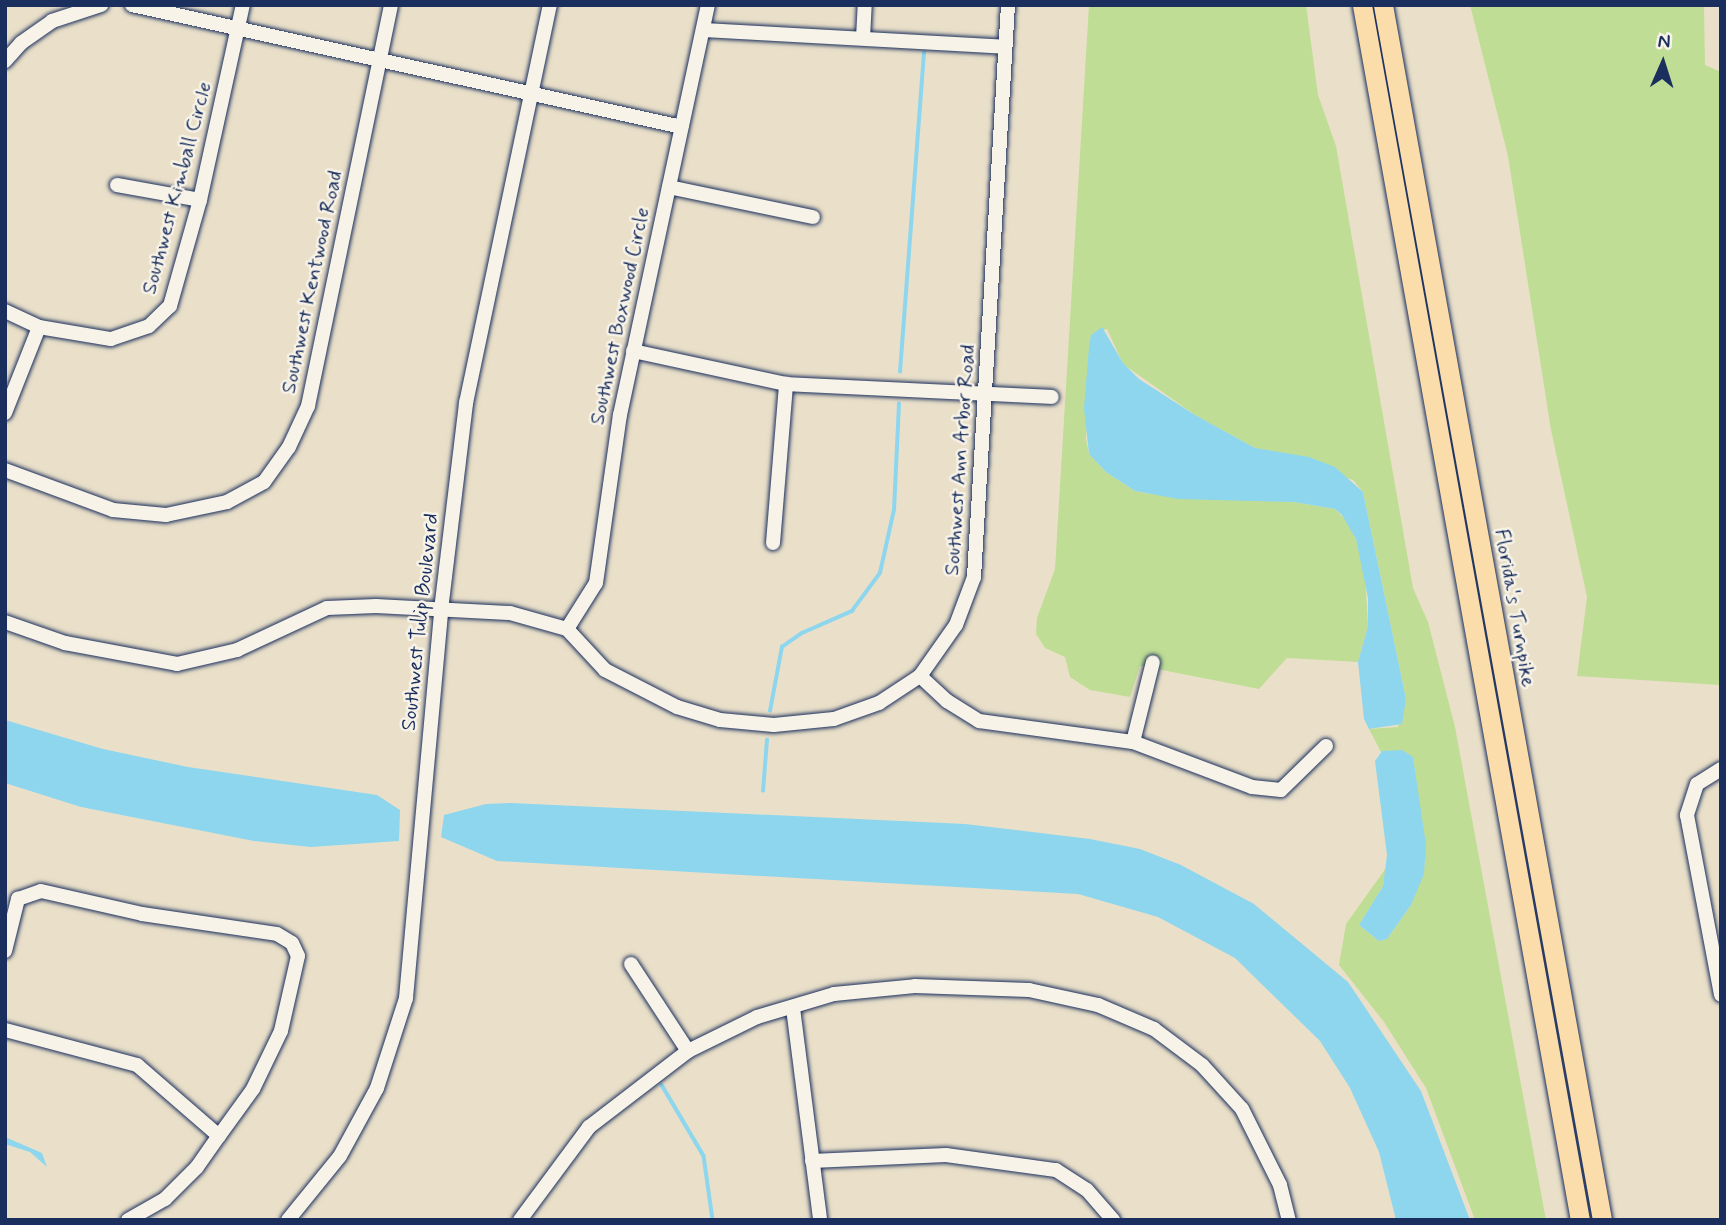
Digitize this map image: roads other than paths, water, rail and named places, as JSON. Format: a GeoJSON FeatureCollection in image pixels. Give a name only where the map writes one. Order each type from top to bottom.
{"type":"FeatureCollection","features":[{"type":"Feature","properties":{"kind":"highway"},"geometry":{"type":"LineString","coordinates":[[1362,5],[1580,1220]]}},
{"type":"Feature","properties":{"kind":"highway","name":"Florida's Turnpike"},"geometry":{"type":"LineString","coordinates":[[1383,5],[1602,1220]]}},
{"type":"Feature","properties":{"kind":"street"},"geometry":{"type":"LineString","coordinates":[[5,61],[21,43],[52,21],[101,5]]}},
{"type":"Feature","properties":{"kind":"street"},"geometry":{"type":"LineString","coordinates":[[132,5],[682,127]]}},
{"type":"Feature","properties":{"kind":"street"},"geometry":{"type":"LineString","coordinates":[[238,29],[243,5]]}},
{"type":"Feature","properties":{"kind":"street","name":"Southwest Kentwood Road"},"geometry":{"type":"LineString","coordinates":[[5,470],[113,510],[166,515],[227,502],[264,482],[289,447],[308,406],[391,5]]}},
{"type":"Feature","properties":{"kind":"street","name":"Southwest Tulip Boulevard"},"geometry":{"type":"LineString","coordinates":[[288,1220],[340,1156],[377,1088],[406,999],[441,610],[466,403],[550,5]]}},
{"type":"Feature","properties":{"kind":"street","name":"Southwest Boxwood Circle"},"geometry":{"type":"LineString","coordinates":[[567,629],[596,583],[612,454],[708,5]]}},
{"type":"Feature","properties":{"kind":"street"},"geometry":{"type":"LineString","coordinates":[[863,38],[865,5]]}},
{"type":"Feature","properties":{"kind":"street","name":"Southwest Ann Arbor Road"},"geometry":{"type":"LineString","coordinates":[[567,629],[605,670],[677,708],[720,720],[774,725],[834,719],[878,703],[920,676],[956,625],[974,577],[988,394],[1008,5]]}},
{"type":"Feature","properties":{"kind":"street","name":"Southwest Kimball Circle"},"geometry":{"type":"LineString","coordinates":[[5,311],[38,327],[111,339],[149,326],[170,306],[200,200],[238,29]]}},
{"type":"Feature","properties":{"kind":"street"},"geometry":{"type":"LineString","coordinates":[[704,30],[1005,47]]}},
{"type":"Feature","properties":{"kind":"street"},"geometry":{"type":"LineString","coordinates":[[117,185],[200,200]]}},
{"type":"Feature","properties":{"kind":"street"},"geometry":{"type":"LineString","coordinates":[[669,187],[813,217]]}},
{"type":"Feature","properties":{"kind":"street"},"geometry":{"type":"LineString","coordinates":[[5,414],[38,327]]}},
{"type":"Feature","properties":{"kind":"street"},"geometry":{"type":"LineString","coordinates":[[633,351],[786,384],[1052,397]]}},
{"type":"Feature","properties":{"kind":"street"},"geometry":{"type":"LineString","coordinates":[[773,543],[786,384]]}},
{"type":"Feature","properties":{"kind":"street"},"geometry":{"type":"LineString","coordinates":[[5,622],[65,643],[177,664],[237,650],[327,608],[510,613],[567,629]]}},
{"type":"Feature","properties":{"kind":"street"},"geometry":{"type":"LineString","coordinates":[[1133,742],[1153,662]]}},
{"type":"Feature","properties":{"kind":"street"},"geometry":{"type":"LineString","coordinates":[[920,676],[947,701],[979,721],[1133,742],[1252,787],[1280,790],[1297,778],[1326,746]]}},
{"type":"Feature","properties":{"kind":"street"},"geometry":{"type":"LineString","coordinates":[[1721,769],[1698,784],[1687,815],[1721,995]]}},
{"type":"Feature","properties":{"kind":"street"},"geometry":{"type":"LineString","coordinates":[[5,951],[18,899],[35,891],[169,918],[276,933],[289,939],[298,952],[298,964],[281,1031],[253,1089],[197,1167],[166,1199],[128,1220]]}},
{"type":"Feature","properties":{"kind":"street"},"geometry":{"type":"LineString","coordinates":[[631,964],[688,1051]]}},
{"type":"Feature","properties":{"kind":"street"},"geometry":{"type":"LineString","coordinates":[[520,1220],[589,1127],[688,1051],[757,1017],[834,994],[915,986],[1029,990],[1098,1004],[1153,1029],[1202,1065],[1242,1109],[1280,1185],[1289,1220]]}},
{"type":"Feature","properties":{"kind":"street"},"geometry":{"type":"LineString","coordinates":[[793,1008],[820,1220]]}},
{"type":"Feature","properties":{"kind":"street"},"geometry":{"type":"LineString","coordinates":[[5,1030],[137,1065],[219,1136]]}},
{"type":"Feature","properties":{"kind":"street"},"geometry":{"type":"LineString","coordinates":[[812,1161],[946,1155],[1056,1170],[1087,1190],[1112,1220]]}},
{"type":"Feature","properties":{"kind":"water"},"geometry":{"type":"Polygon","coordinates":[[[1102,327],[1123,363],[1139,379],[1195,415],[1255,448],[1309,457],[1335,467],[1363,492],[1406,699],[1402,724],[1369,729],[1364,719],[1358,662],[1368,626],[1368,598],[1356,539],[1342,515],[1335,509],[1294,502],[1178,499],[1135,491],[1106,472],[1089,454],[1084,408],[1089,347],[1091,335],[1102,327]]]}},
{"type":"Feature","properties":{"kind":"water"},"geometry":{"type":"Polygon","coordinates":[[[5,720],[103,749],[188,767],[377,795],[400,810],[399,841],[311,847],[254,841],[81,807],[5,783],[5,720]]]}},
{"type":"Feature","properties":{"kind":"water"},"geometry":{"type":"Polygon","coordinates":[[[1402,750],[1413,757],[1426,845],[1424,874],[1411,905],[1387,939],[1379,941],[1359,925],[1383,886],[1387,855],[1375,761],[1382,751],[1402,750]]]}},
{"type":"Feature","properties":{"kind":"water"},"geometry":{"type":"Polygon","coordinates":[[[486,804],[965,824],[1090,839],[1140,849],[1181,865],[1254,904],[1348,982],[1421,1091],[1470,1220],[1396,1220],[1379,1152],[1350,1088],[1320,1041],[1235,958],[1158,917],[1078,894],[497,861],[441,837],[444,815],[486,804]]]}},
{"type":"Feature","properties":{"kind":"water"},"geometry":{"type":"Polygon","coordinates":[[[5,1137],[42,1153],[47,1167],[30,1152],[5,1144],[5,1137]]]}},
{"type":"Feature","properties":{"kind":"waterway"},"geometry":{"type":"LineString","coordinates":[[900,372],[924,53]]}},
{"type":"Feature","properties":{"kind":"waterway"},"geometry":{"type":"LineString","coordinates":[[770,711],[782,647],[802,633],[852,611],[880,573],[894,510],[899,404]]}},
{"type":"Feature","properties":{"kind":"waterway"},"geometry":{"type":"LineString","coordinates":[[763,791],[767,740]]}},
{"type":"Feature","properties":{"kind":"waterway"},"geometry":{"type":"LineString","coordinates":[[662,1085],[704,1156],[713,1220]]}}]}
